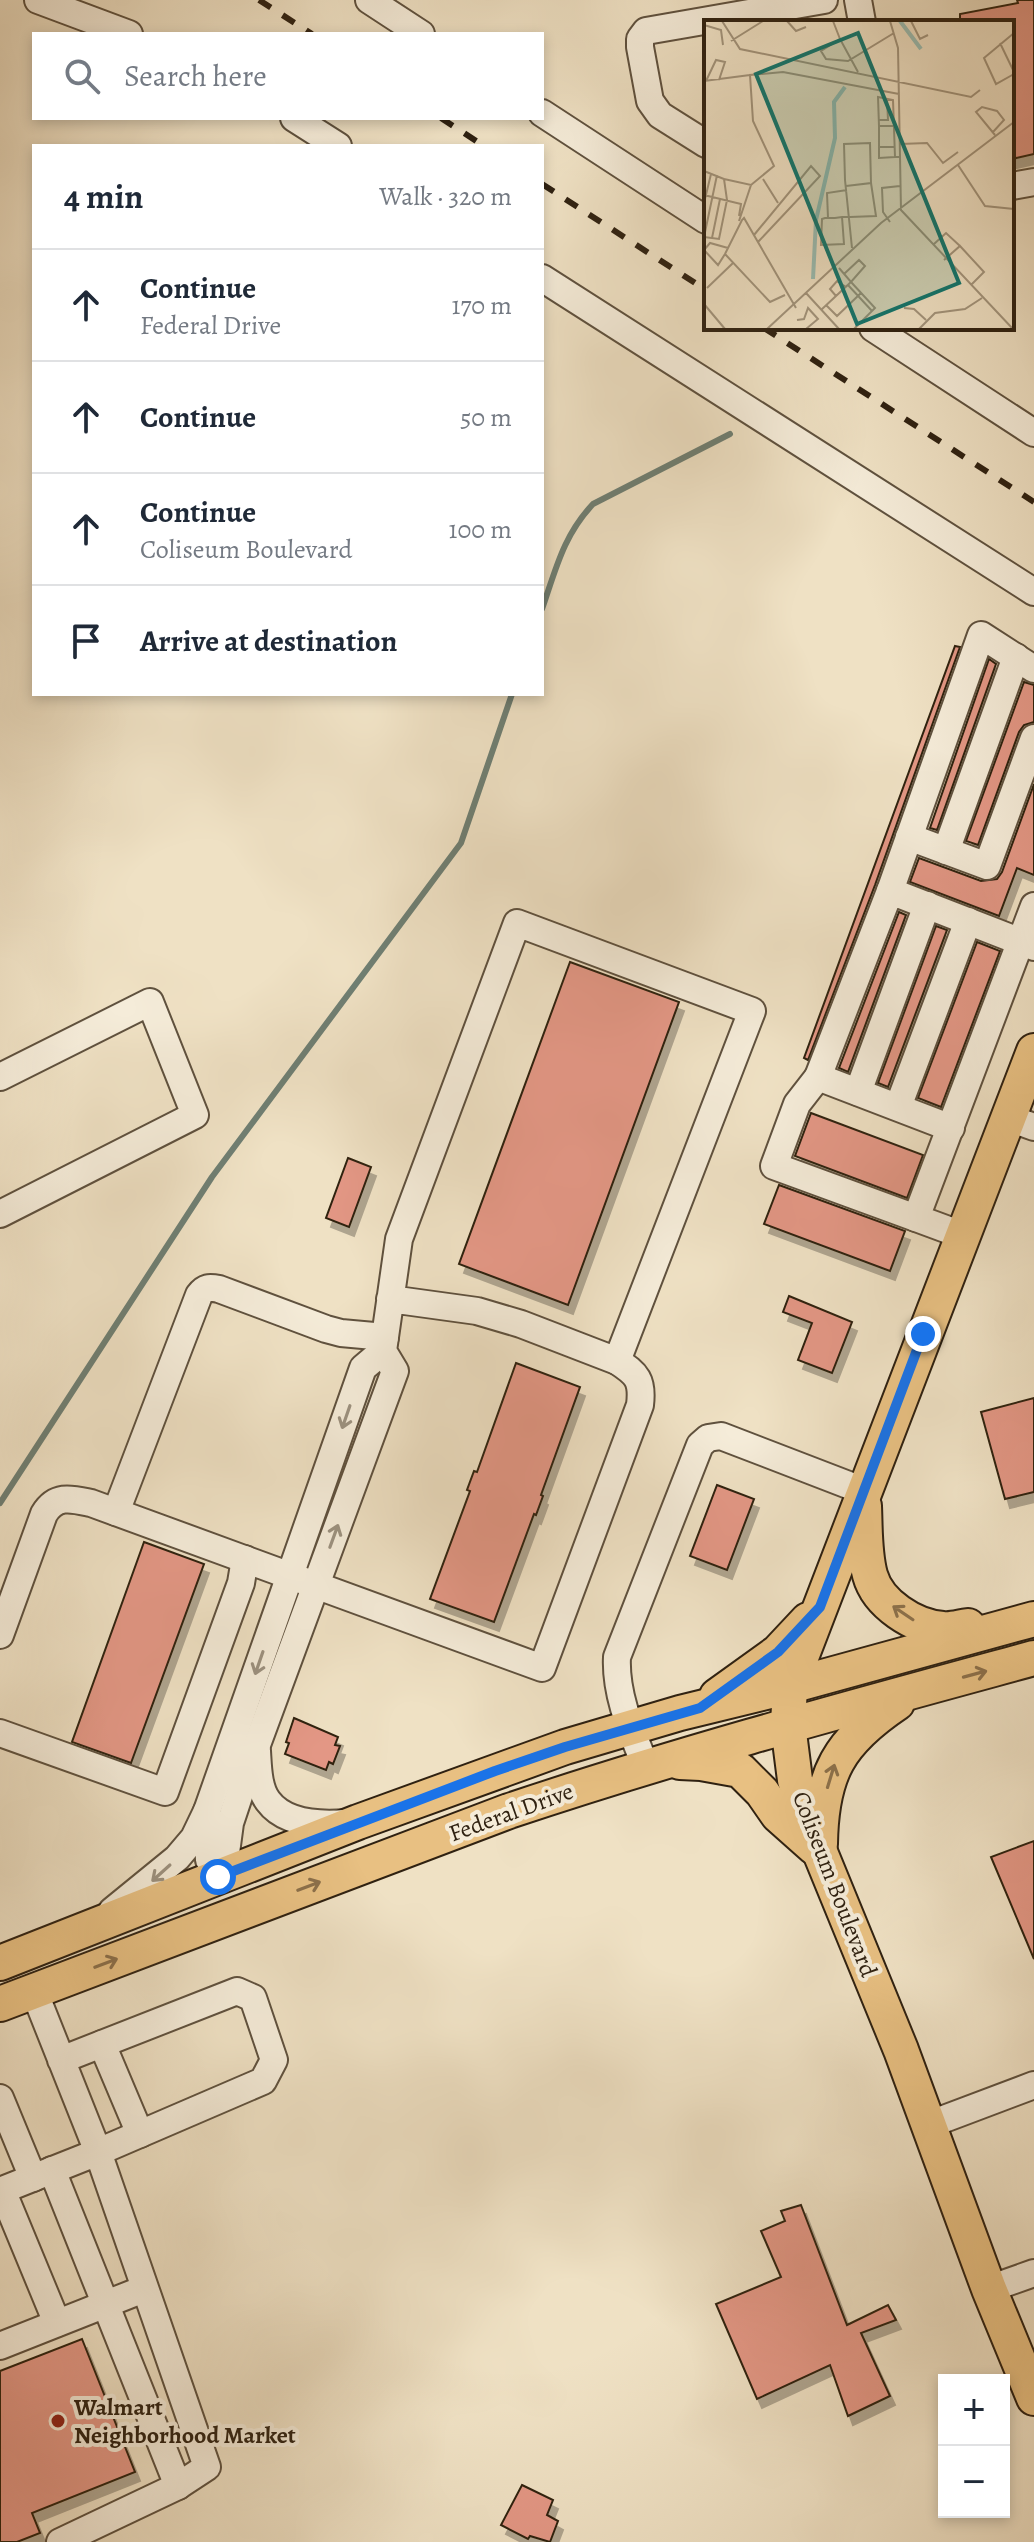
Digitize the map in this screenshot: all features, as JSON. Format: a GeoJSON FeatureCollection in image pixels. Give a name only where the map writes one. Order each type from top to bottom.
{"type":"FeatureCollection","features":[{"type":"Feature","properties":{"kind":"main road","name":"Coliseum Boulevard"},"geometry":{"type":"LineString","coordinates":[[1034,1051],[1021,1122],[962,1235],[790,1686],[788,1725],[800,1801],[901,2050],[989,2289],[1034,2398]]}},
{"type":"Feature","properties":{"kind":"main road"},"geometry":{"type":"LineString","coordinates":[[864,1491],[866,1550],[871,1578],[884,1600],[910,1620],[943,1629],[1033,1619]]}},
{"type":"Feature","properties":{"kind":"main road"},"geometry":{"type":"LineString","coordinates":[[700,1708],[778,1652],[820,1607]]}},
{"type":"Feature","properties":{"kind":"main road","name":"Federal Drive"},"geometry":{"type":"LineString","coordinates":[[0,1963],[495,1771],[630,1727],[1033,1619]]}},
{"type":"Feature","properties":{"kind":"main road","name":"Federal Drive"},"geometry":{"type":"LineString","coordinates":[[0,2004],[509,1811],[653,1764],[1034,1658]]}},
{"type":"Feature","properties":{"kind":"main road"},"geometry":{"type":"LineString","coordinates":[[820,1853],[821,1809],[836,1760],[861,1729],[915,1690]]}},
{"type":"Feature","properties":{"kind":"main road"},"geometry":{"type":"LineString","coordinates":[[653,1764],[701,1763],[740,1770],[762,1792],[778,1815],[820,1853]]}},
{"type":"Feature","properties":{"kind":"main road"},"geometry":{"type":"LineString","coordinates":[[223,1875],[236,1913]]}},
{"type":"Feature","properties":{"kind":"street"},"geometry":{"type":"LineString","coordinates":[[38,0],[124,32]]}},
{"type":"Feature","properties":{"kind":"street"},"geometry":{"type":"LineString","coordinates":[[369,0],[418,32]]}},
{"type":"Feature","properties":{"kind":"street"},"geometry":{"type":"LineString","coordinates":[[709,20],[824,0]]}},
{"type":"Feature","properties":{"kind":"street"},"geometry":{"type":"LineString","coordinates":[[858,0],[862,20]]}},
{"type":"Feature","properties":{"kind":"street"},"geometry":{"type":"LineString","coordinates":[[704,21],[646,31],[640,39],[640,47],[650,101],[660,115],[704,143]]}},
{"type":"Feature","properties":{"kind":"street"},"geometry":{"type":"LineString","coordinates":[[544,114],[704,219]]}},
{"type":"Feature","properties":{"kind":"street"},"geometry":{"type":"LineString","coordinates":[[297,120],[335,144]]}},
{"type":"Feature","properties":{"kind":"street"},"geometry":{"type":"LineString","coordinates":[[1014,186],[1034,182]]}},
{"type":"Feature","properties":{"kind":"street"},"geometry":{"type":"LineString","coordinates":[[544,279],[1034,592]]}},
{"type":"Feature","properties":{"kind":"street"},"geometry":{"type":"LineString","coordinates":[[880,330],[900,336],[1034,433]]}},
{"type":"Feature","properties":{"kind":"street"},"geometry":{"type":"LineString","coordinates":[[946,851],[1025,663],[981,635],[890,891],[818,1077],[797,1104],[774,1166],[962,1235]]}},
{"type":"Feature","properties":{"kind":"street"},"geometry":{"type":"LineString","coordinates":[[909,837],[987,866],[1034,738]]}},
{"type":"Feature","properties":{"kind":"street"},"geometry":{"type":"LineString","coordinates":[[890,891],[1028,944]]}},
{"type":"Feature","properties":{"kind":"street"},"geometry":{"type":"LineString","coordinates":[[858,1092],[927,905]]}},
{"type":"Feature","properties":{"kind":"street"},"geometry":{"type":"LineString","coordinates":[[916,1218],[1028,944],[1034,906]]}},
{"type":"Feature","properties":{"kind":"street"},"geometry":{"type":"LineString","coordinates":[[898,1107],[968,921]]}},
{"type":"Feature","properties":{"kind":"street"},"geometry":{"type":"LineString","coordinates":[[223,1875],[230,1823],[256,1745],[395,1371],[384,1344],[399,1239],[517,923],[752,1011],[617,1361]]}},
{"type":"Feature","properties":{"kind":"street"},"geometry":{"type":"LineString","coordinates":[[0,1077],[150,1002],[195,1115],[0,1214]]}},
{"type":"Feature","properties":{"kind":"street"},"geometry":{"type":"LineString","coordinates":[[818,1077],[951,1128]]}},
{"type":"Feature","properties":{"kind":"street"},"geometry":{"type":"LineString","coordinates":[[116,1512],[203,1289],[219,1289],[341,1333],[384,1344]]}},
{"type":"Feature","properties":{"kind":"street"},"geometry":{"type":"LineString","coordinates":[[0,1635],[49,1506],[56,1500],[67,1498],[116,1512],[542,1668],[640,1405],[642,1390],[636,1373],[617,1361],[521,1324],[477,1311],[390,1299]]}},
{"type":"Feature","properties":{"kind":"street"},"geometry":{"type":"LineString","coordinates":[[101,1923],[128,1896],[151,1882],[194,1838],[207,1811],[363,1368],[384,1344]]}},
{"type":"Feature","properties":{"kind":"street"},"geometry":{"type":"LineString","coordinates":[[653,1764],[630,1727],[616,1677],[617,1657],[700,1445],[708,1438],[721,1436],[864,1491]]}},
{"type":"Feature","properties":{"kind":"street"},"geometry":{"type":"LineString","coordinates":[[0,1733],[165,1792],[241,1583],[245,1559]]}},
{"type":"Feature","properties":{"kind":"street"},"geometry":{"type":"LineString","coordinates":[[256,1745],[261,1784],[268,1802],[291,1817],[319,1825],[358,1822]]}},
{"type":"Feature","properties":{"kind":"street"},"geometry":{"type":"LineString","coordinates":[[495,1771],[509,1811]]}},
{"type":"Feature","properties":{"kind":"street"},"geometry":{"type":"LineString","coordinates":[[207,1811],[209,1860],[223,1875]]}},
{"type":"Feature","properties":{"kind":"street"},"geometry":{"type":"LineString","coordinates":[[34,1991],[98,2152],[207,2467],[178,2486],[60,2542]]}},
{"type":"Feature","properties":{"kind":"street"},"geometry":{"type":"LineString","coordinates":[[57,2323],[1,2190],[263,2081],[274,2060],[253,1998],[237,1991],[61,2060]]}},
{"type":"Feature","properties":{"kind":"street"},"geometry":{"type":"LineString","coordinates":[[102,2044],[140,2134]]}},
{"type":"Feature","properties":{"kind":"street"},"geometry":{"type":"LineString","coordinates":[[928,2125],[1034,2085]]}},
{"type":"Feature","properties":{"kind":"street"},"geometry":{"type":"LineString","coordinates":[[0,2098],[10,2147],[43,2174],[105,2305],[178,2486]]}},
{"type":"Feature","properties":{"kind":"street"},"geometry":{"type":"LineString","coordinates":[[989,2289],[1034,2273]]}},
{"type":"Feature","properties":{"kind":"street"},"geometry":{"type":"LineString","coordinates":[[1,2342],[144,2289]]}},
{"type":"Feature","properties":{"kind":"building"},"geometry":{"type":"Polygon","coordinates":[[[1017,0],[1034,0],[1034,154],[1014,159],[1014,20],[960,20],[960,14],[1018,3],[1017,0]]]}},
{"type":"Feature","properties":{"kind":"building"},"geometry":{"type":"Polygon","coordinates":[[[955,646],[960,647],[875,885],[808,1060],[804,1058],[955,646]]]}},
{"type":"Feature","properties":{"kind":"building"},"geometry":{"type":"Polygon","coordinates":[[[989,659],[996,664],[937,830],[930,828],[989,659]]]}},
{"type":"Feature","properties":{"kind":"building"},"geometry":{"type":"Polygon","coordinates":[[[1024,682],[1034,685],[1034,722],[1024,725],[1019,732],[978,845],[966,841],[1024,682]]]}},
{"type":"Feature","properties":{"kind":"building"},"geometry":{"type":"Polygon","coordinates":[[[1034,784],[1034,875],[1017,868],[999,916],[910,882],[919,858],[981,881],[997,879],[1034,784]]]}},
{"type":"Feature","properties":{"kind":"building"},"geometry":{"type":"Polygon","coordinates":[[[899,912],[906,915],[848,1072],[839,1068],[899,912]]]}},
{"type":"Feature","properties":{"kind":"building"},"geometry":{"type":"Polygon","coordinates":[[[936,926],[947,930],[888,1087],[878,1083],[936,926]]]}},
{"type":"Feature","properties":{"kind":"building"},"geometry":{"type":"Polygon","coordinates":[[[977,942],[1000,951],[941,1107],[918,1098],[977,942]]]}},
{"type":"Feature","properties":{"kind":"building"},"geometry":{"type":"Polygon","coordinates":[[[570,962],[679,1002],[568,1305],[459,1264],[570,962]]]}},
{"type":"Feature","properties":{"kind":"building"},"geometry":{"type":"Polygon","coordinates":[[[811,1113],[923,1155],[907,1198],[795,1156],[811,1113]]]}},
{"type":"Feature","properties":{"kind":"building"},"geometry":{"type":"Polygon","coordinates":[[[348,1158],[371,1167],[349,1227],[326,1218],[348,1158]]]}},
{"type":"Feature","properties":{"kind":"building"},"geometry":{"type":"Polygon","coordinates":[[[779,1185],[905,1231],[890,1271],[764,1224],[779,1185]]]}},
{"type":"Feature","properties":{"kind":"building"},"geometry":{"type":"Polygon","coordinates":[[[789,1296],[852,1322],[832,1373],[798,1360],[812,1323],[783,1312],[789,1296]]]}},
{"type":"Feature","properties":{"kind":"building"},"geometry":{"type":"Polygon","coordinates":[[[516,1363],[580,1387],[543,1496],[494,1622],[430,1599],[470,1491],[467,1490],[474,1471],[477,1472],[516,1363]]]}},
{"type":"Feature","properties":{"kind":"building"},"geometry":{"type":"Polygon","coordinates":[[[1034,1398],[1034,1492],[1005,1499],[981,1412],[1034,1398]]]}},
{"type":"Feature","properties":{"kind":"building"},"geometry":{"type":"Polygon","coordinates":[[[717,1485],[754,1499],[727,1570],[690,1556],[717,1485]]]}},
{"type":"Feature","properties":{"kind":"building"},"geometry":{"type":"Polygon","coordinates":[[[144,1542],[204,1564],[131,1763],[72,1742],[144,1542]]]}},
{"type":"Feature","properties":{"kind":"building"},"geometry":{"type":"Polygon","coordinates":[[[294,1718],[338,1737],[335,1745],[340,1746],[333,1764],[329,1762],[326,1770],[285,1754],[294,1718]]]}},
{"type":"Feature","properties":{"kind":"building"},"geometry":{"type":"Polygon","coordinates":[[[1034,1841],[1034,1959],[991,1857],[1034,1841]]]}},
{"type":"Feature","properties":{"kind":"building"},"geometry":{"type":"Polygon","coordinates":[[[801,2205],[847,2325],[888,2305],[896,2320],[861,2333],[890,2396],[848,2416],[830,2365],[757,2399],[716,2304],[781,2277],[761,2231],[785,2221],[781,2211],[801,2205]]]}},
{"type":"Feature","properties":{"kind":"building","name":"Walmart Neighborhood Market"},"geometry":{"type":"Polygon","coordinates":[[[82,2339],[135,2472],[32,2513],[40,2533],[17,2542],[0,2542],[0,2371],[82,2339]]]}},
{"type":"Feature","properties":{"kind":"building"},"geometry":{"type":"Polygon","coordinates":[[[522,2485],[553,2500],[547,2515],[558,2521],[550,2542],[530,2536],[528,2539],[501,2525],[522,2485]]]}},
{"type":"Feature","properties":{"kind":"waterway"},"geometry":{"type":"LineString","coordinates":[[544,603],[567,541],[593,504],[730,434]]}},
{"type":"Feature","properties":{"kind":"waterway"},"geometry":{"type":"LineString","coordinates":[[0,1503],[212,1177],[461,843],[511,696]]}},
{"type":"Feature","properties":{"kind":"railway"},"geometry":{"type":"LineString","coordinates":[[259,0],[309,32]]}},
{"type":"Feature","properties":{"kind":"railway"},"geometry":{"type":"LineString","coordinates":[[444,120],[481,144]]}},
{"type":"Feature","properties":{"kind":"railway"},"geometry":{"type":"LineString","coordinates":[[544,185],[704,289]]}},
{"type":"Feature","properties":{"kind":"railway"},"geometry":{"type":"LineString","coordinates":[[767,330],[1034,502]]}},
{"type":"Feature","properties":{"kind":"place","name":"Walmart Neighborhood Market"},"geometry":{"type":"Point","coordinates":[58,2421]}},
{"type":"Feature","properties":{"kind":"route"},"geometry":{"type":"LineString","coordinates":[[218,1877],[495,1771],[630,1727],[700,1708],[778,1652],[820,1607],[923,1334]]}}]}
